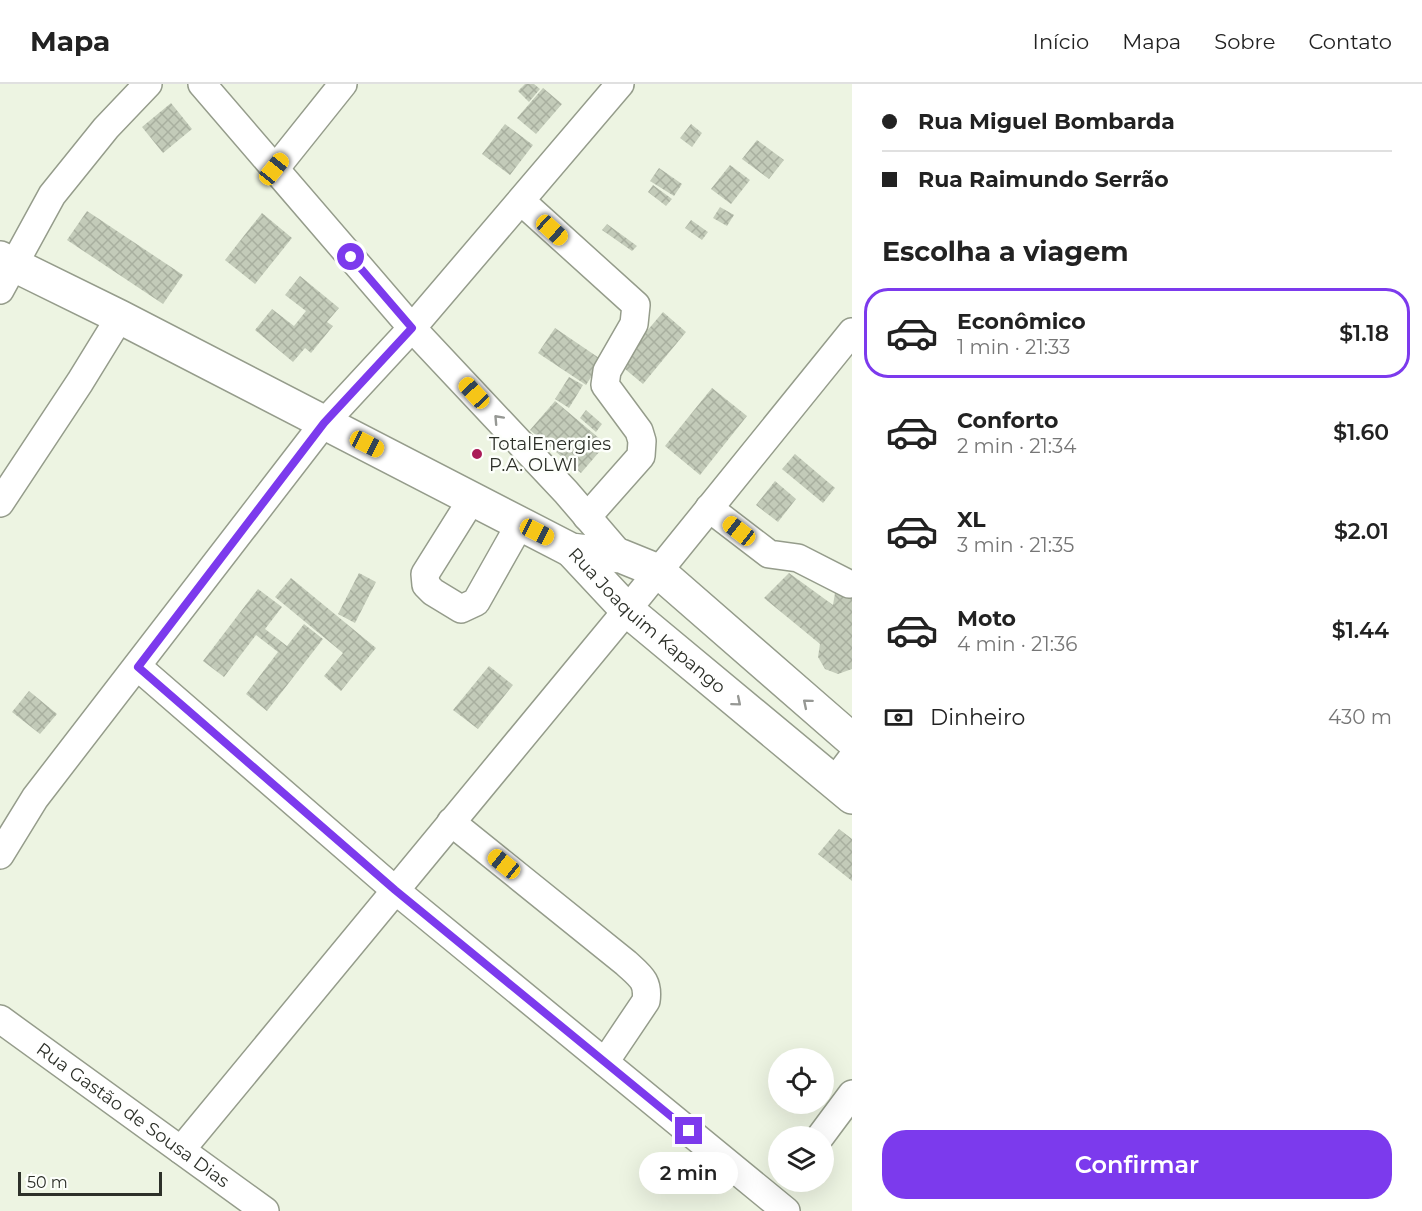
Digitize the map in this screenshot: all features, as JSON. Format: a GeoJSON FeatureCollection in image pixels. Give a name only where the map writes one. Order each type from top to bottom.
{"type":"FeatureCollection","features":[{"type":"Feature","properties":{"kind":"main road"},"geometry":{"type":"LineString","coordinates":[[4,271],[120,317],[571,550]]}},
{"type":"Feature","properties":{"kind":"main road","name":"Rua Joaquim Kapango"},"geometry":{"type":"LineString","coordinates":[[571,550],[621,556],[658,571],[852,740]]}},
{"type":"Feature","properties":{"kind":"main road","name":"Rua Joaquim Kapango"},"geometry":{"type":"LineString","coordinates":[[571,550],[627,610],[846,779]]}},
{"type":"Feature","properties":{"kind":"street"},"geometry":{"type":"LineString","coordinates":[[4,271],[52,195],[74,165],[148,84]]}},
{"type":"Feature","properties":{"kind":"street"},"geometry":{"type":"LineString","coordinates":[[202,84],[412,328],[621,556]]}},
{"type":"Feature","properties":{"kind":"street"},"geometry":{"type":"LineString","coordinates":[[274,169],[343,84]]}},
{"type":"Feature","properties":{"kind":"street"},"geometry":{"type":"LineString","coordinates":[[0,855],[35,798],[324,423],[412,328],[620,84]]}},
{"type":"Feature","properties":{"kind":"street"},"geometry":{"type":"LineString","coordinates":[[520,201],[636,305],[634,324],[607,371],[605,385],[639,431],[642,441],[641,456],[587,517]]}},
{"type":"Feature","properties":{"kind":"street"},"geometry":{"type":"LineString","coordinates":[[0,503],[120,317]]}},
{"type":"Feature","properties":{"kind":"street"},"geometry":{"type":"LineString","coordinates":[[181,1150],[627,610],[852,332]]}},
{"type":"Feature","properties":{"kind":"street"},"geometry":{"type":"LineString","coordinates":[[472,499],[425,574],[426,585],[433,592],[461,609],[476,602],[520,524]]}},
{"type":"Feature","properties":{"kind":"street"},"geometry":{"type":"LineString","coordinates":[[709,508],[769,554],[798,558],[849,584]]}},
{"type":"Feature","properties":{"kind":"street"},"geometry":{"type":"LineString","coordinates":[[138,667],[395,890],[778,1201]]}},
{"type":"Feature","properties":{"kind":"street"},"geometry":{"type":"LineString","coordinates":[[451,822],[643,979],[648,989],[646,1001],[604,1062]]}},
{"type":"Feature","properties":{"kind":"street","name":"Rua Gastão de Sousa Dias"},"geometry":{"type":"LineString","coordinates":[[0,1018],[265,1211]]}},
{"type":"Feature","properties":{"kind":"street"},"geometry":{"type":"LineString","coordinates":[[828,1126],[852,1094]]}},
{"type":"Feature","properties":{"kind":"building"},"geometry":{"type":"Polygon","coordinates":[[[525,84],[534,84],[540,89],[529,102],[518,91],[525,84]]]}},
{"type":"Feature","properties":{"kind":"building"},"geometry":{"type":"Polygon","coordinates":[[[543,88],[562,104],[536,134],[517,118],[543,88]]]}},
{"type":"Feature","properties":{"kind":"building"},"geometry":{"type":"Polygon","coordinates":[[[171,103],[192,129],[163,153],[142,127],[171,103]]]}},
{"type":"Feature","properties":{"kind":"building"},"geometry":{"type":"Polygon","coordinates":[[[505,124],[533,145],[510,175],[482,154],[505,124]]]}},
{"type":"Feature","properties":{"kind":"building"},"geometry":{"type":"Polygon","coordinates":[[[691,124],[702,133],[692,147],[680,138],[691,124]]]}},
{"type":"Feature","properties":{"kind":"building"},"geometry":{"type":"Polygon","coordinates":[[[757,140],[784,160],[769,179],[742,159],[757,140]]]}},
{"type":"Feature","properties":{"kind":"building"},"geometry":{"type":"Polygon","coordinates":[[[730,165],[750,180],[731,204],[711,189],[730,165]]]}},
{"type":"Feature","properties":{"kind":"building"},"geometry":{"type":"Polygon","coordinates":[[[659,168],[682,184],[674,196],[650,181],[659,168]]]}},
{"type":"Feature","properties":{"kind":"building"},"geometry":{"type":"Polygon","coordinates":[[[653,185],[672,199],[666,206],[648,192],[653,185]]]}},
{"type":"Feature","properties":{"kind":"building"},"geometry":{"type":"Polygon","coordinates":[[[720,207],[734,215],[727,226],[713,218],[720,207]]]}},
{"type":"Feature","properties":{"kind":"building"},"geometry":{"type":"Polygon","coordinates":[[[87,211],[183,275],[163,304],[67,240],[87,211]]]}},
{"type":"Feature","properties":{"kind":"building"},"geometry":{"type":"Polygon","coordinates":[[[262,213],[292,238],[255,284],[225,260],[262,213]]]}},
{"type":"Feature","properties":{"kind":"building"},"geometry":{"type":"Polygon","coordinates":[[[691,220],[708,232],[702,240],[685,228],[691,220]]]}},
{"type":"Feature","properties":{"kind":"building"},"geometry":{"type":"Polygon","coordinates":[[[607,224],[637,246],[632,251],[602,230],[607,224]]]}},
{"type":"Feature","properties":{"kind":"building"},"geometry":{"type":"Polygon","coordinates":[[[300,276],[339,308],[327,322],[333,326],[311,353],[305,348],[293,362],[255,330],[272,309],[294,326],[306,311],[285,295],[300,276]]]}},
{"type":"Feature","properties":{"kind":"building"},"geometry":{"type":"Polygon","coordinates":[[[663,312],[686,332],[643,384],[619,364],[663,312]]]}},
{"type":"Feature","properties":{"kind":"building"},"geometry":{"type":"Polygon","coordinates":[[[555,328],[602,360],[586,385],[538,353],[555,328]]]}},
{"type":"Feature","properties":{"kind":"building"},"geometry":{"type":"Polygon","coordinates":[[[569,377],[583,385],[569,408],[555,399],[569,377]]]}},
{"type":"Feature","properties":{"kind":"building"},"geometry":{"type":"Polygon","coordinates":[[[712,388],[747,416],[700,475],[665,446],[712,388]]]}},
{"type":"Feature","properties":{"kind":"building"},"geometry":{"type":"Polygon","coordinates":[[[555,401],[606,444],[581,473],[530,430],[555,401]]]}},
{"type":"Feature","properties":{"kind":"building"},"geometry":{"type":"Polygon","coordinates":[[[586,410],[602,424],[596,432],[580,418],[586,410]]]}},
{"type":"Feature","properties":{"kind":"building"},"geometry":{"type":"Polygon","coordinates":[[[795,454],[835,488],[823,503],[782,469],[795,454]]]}},
{"type":"Feature","properties":{"kind":"building"},"geometry":{"type":"Polygon","coordinates":[[[775,481],[796,499],[778,522],[756,505],[775,481]]]}},
{"type":"Feature","properties":{"kind":"building"},"geometry":{"type":"Polygon","coordinates":[[[359,573],[376,582],[355,623],[338,614],[359,573]]]}},
{"type":"Feature","properties":{"kind":"building"},"geometry":{"type":"Polygon","coordinates":[[[789,573],[833,605],[835,593],[852,595],[852,669],[838,674],[825,669],[818,657],[820,644],[764,598],[789,573]]]}},
{"type":"Feature","properties":{"kind":"building"},"geometry":{"type":"Polygon","coordinates":[[[291,578],[376,648],[341,691],[324,676],[343,653],[275,597],[291,578]]]}},
{"type":"Feature","properties":{"kind":"building"},"geometry":{"type":"Polygon","coordinates":[[[258,589],[282,607],[265,629],[287,646],[304,624],[323,639],[267,711],[246,694],[278,652],[256,635],[224,677],[203,661],[258,589]]]}},
{"type":"Feature","properties":{"kind":"building"},"geometry":{"type":"Polygon","coordinates":[[[489,666],[513,685],[478,729],[453,710],[489,666]]]}},
{"type":"Feature","properties":{"kind":"building"},"geometry":{"type":"Polygon","coordinates":[[[29,691],[57,714],[40,734],[12,712],[29,691]]]}},
{"type":"Feature","properties":{"kind":"building"},"geometry":{"type":"Polygon","coordinates":[[[839,829],[852,839],[852,881],[818,854],[839,829]]]}},
{"type":"Feature","properties":{"kind":"place","name":"TotalEnergies P.A. OLWI"},"geometry":{"type":"Point","coordinates":[477,454]}},
{"type":"Feature","properties":{"kind":"route"},"geometry":{"type":"LineString","coordinates":[[351,257],[412,328],[324,423],[138,667],[395,890],[689,1131]]}}]}
